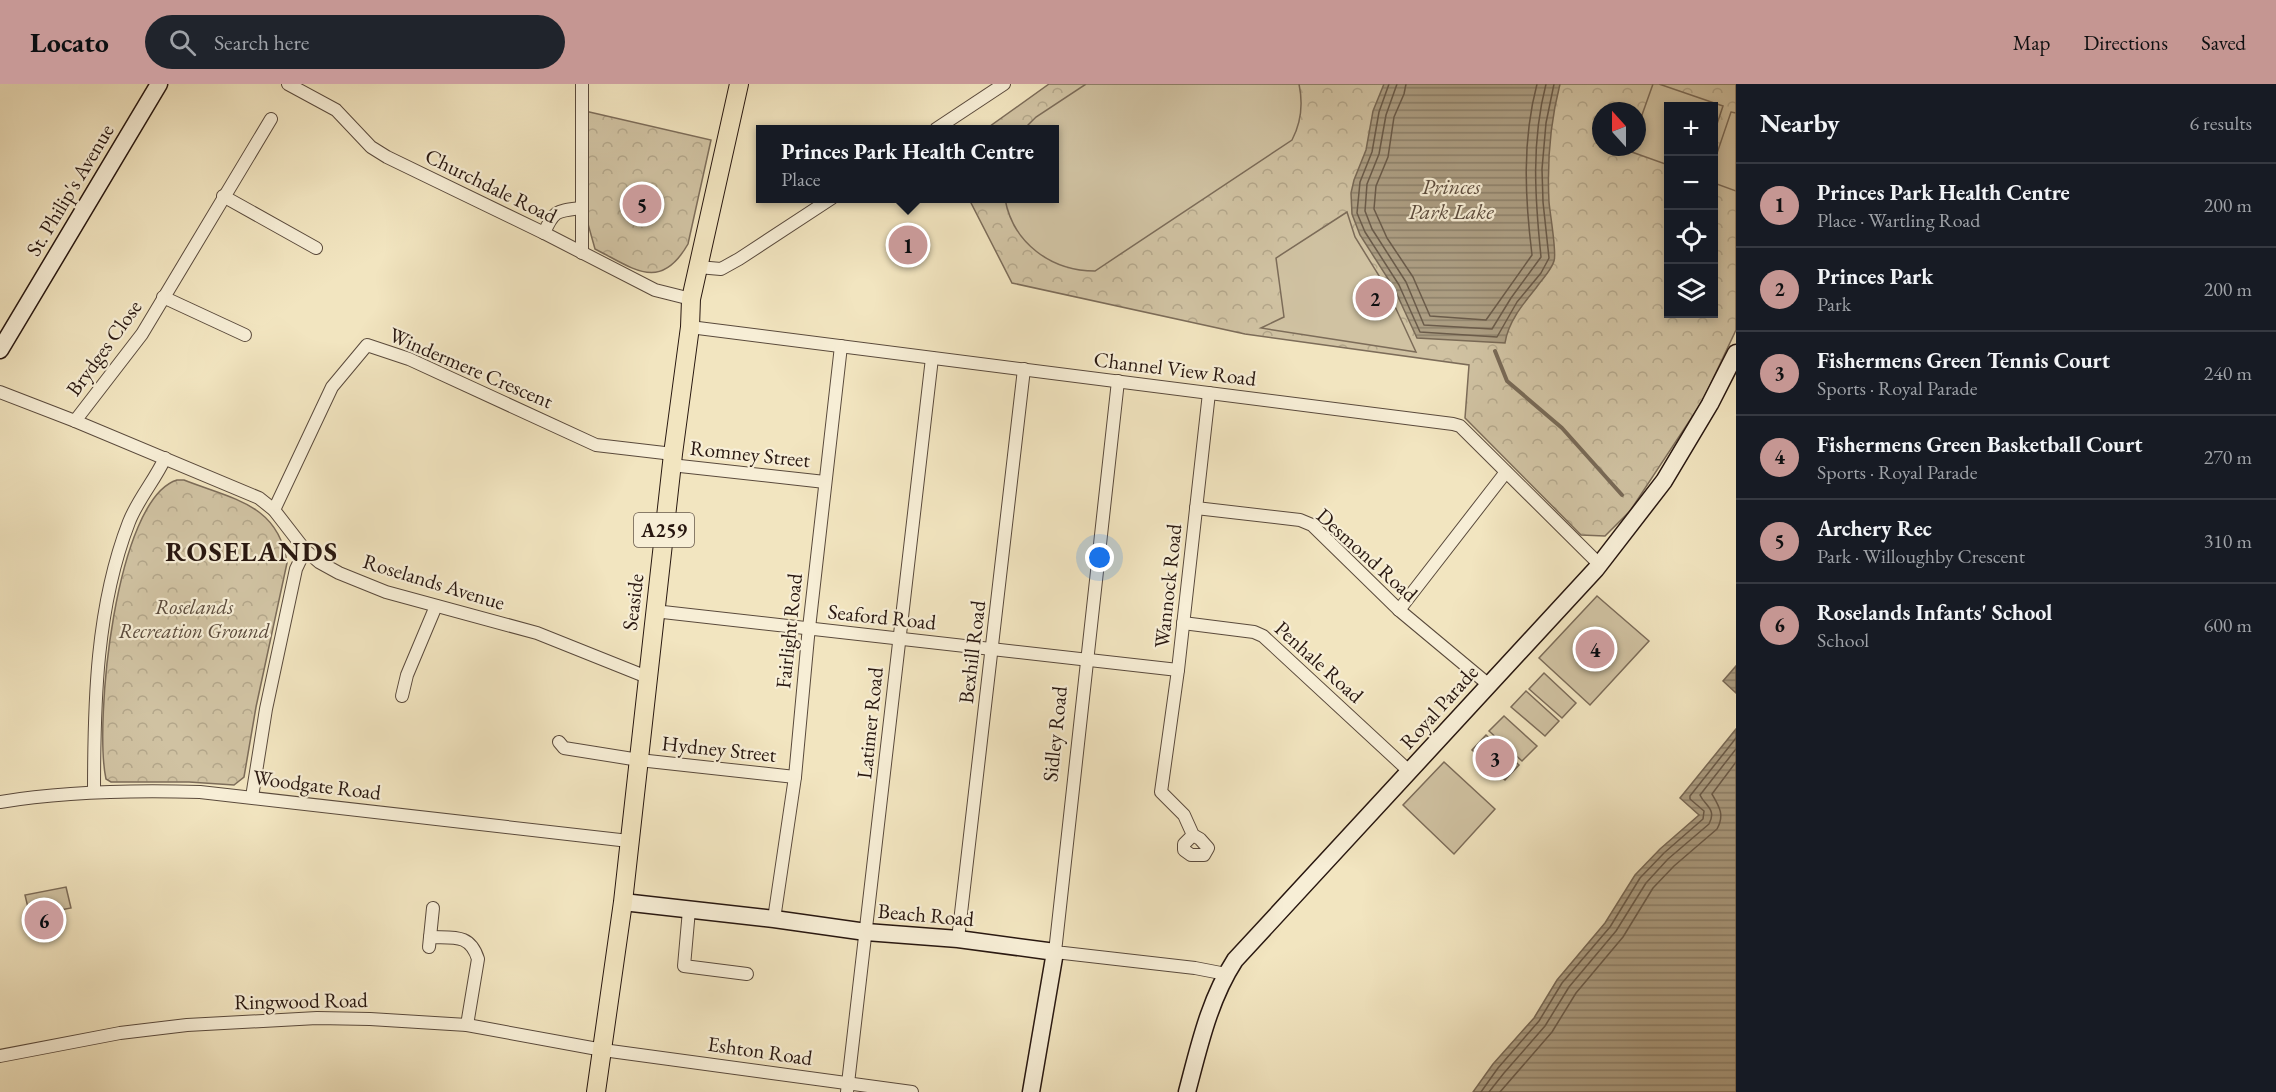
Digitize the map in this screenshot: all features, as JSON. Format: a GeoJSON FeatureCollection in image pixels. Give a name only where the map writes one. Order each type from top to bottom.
{"type":"FeatureCollection","features":[{"type":"Feature","properties":{"kind":"main road","name":"Seaside"},"geometry":{"type":"LineString","coordinates":[[596,1092],[623,902],[654,611],[690,327],[691,299],[739,84]]}},
{"type":"Feature","properties":{"kind":"street","name":"St. Philip's Avenue"},"geometry":{"type":"LineString","coordinates":[[0,350],[159,84]]}},
{"type":"Feature","properties":{"kind":"street","name":"Churchdale Road"},"geometry":{"type":"LineString","coordinates":[[288,84],[336,110],[371,147],[387,157],[655,290],[691,299]]}},
{"type":"Feature","properties":{"kind":"street"},"geometry":{"type":"LineString","coordinates":[[582,84],[582,253]]}},
{"type":"Feature","properties":{"kind":"street"},"geometry":{"type":"LineString","coordinates":[[942,125],[1004,84]]}},
{"type":"Feature","properties":{"kind":"street","name":"Brydges Close"},"geometry":{"type":"LineString","coordinates":[[75,421],[142,334],[271,119]]}},
{"type":"Feature","properties":{"kind":"street"},"geometry":{"type":"LineString","coordinates":[[223,196],[316,248]]}},
{"type":"Feature","properties":{"kind":"street"},"geometry":{"type":"LineString","coordinates":[[698,267],[721,268],[739,260],[824,203]]}},
{"type":"Feature","properties":{"kind":"street"},"geometry":{"type":"LineString","coordinates":[[544,233],[551,217],[559,210],[581,208]]}},
{"type":"Feature","properties":{"kind":"street","name":"Brydges Close"},"geometry":{"type":"LineString","coordinates":[[164,297],[245,335]]}},
{"type":"Feature","properties":{"kind":"street","name":"Channel View Road"},"geometry":{"type":"LineString","coordinates":[[690,327],[1453,424],[1460,426],[1599,564]]}},
{"type":"Feature","properties":{"kind":"street","name":"Windermere Crescent"},"geometry":{"type":"LineString","coordinates":[[274,510],[332,387],[367,345],[409,359],[596,445],[672,459]]}},
{"type":"Feature","properties":{"kind":"street","name":"Fairlight Road"},"geometry":{"type":"LineString","coordinates":[[774,919],[795,777],[841,346]]}},
{"type":"Feature","properties":{"kind":"street","name":"Royal Parade"},"geometry":{"type":"LineString","coordinates":[[1186,1092],[1210,1008],[1235,960],[1599,564],[1664,482],[1710,404],[1736,353]]}},
{"type":"Feature","properties":{"kind":"street","name":"Latimer Road"},"geometry":{"type":"LineString","coordinates":[[848,1087],[932,358]]}},
{"type":"Feature","properties":{"kind":"street","name":"Bexhill Road"},"geometry":{"type":"LineString","coordinates":[[958,939],[1024,369]]}},
{"type":"Feature","properties":{"kind":"street","name":"Sidley Road"},"geometry":{"type":"LineString","coordinates":[[1031,1092],[1055,952],[1118,381]]}},
{"type":"Feature","properties":{"kind":"street","name":"Roselands Avenue"},"geometry":{"type":"LineString","coordinates":[[0,392],[259,498],[274,510],[305,550],[339,573],[386,592],[537,633],[647,677]]}},
{"type":"Feature","properties":{"kind":"street","name":"Wannock Road"},"geometry":{"type":"LineString","coordinates":[[1193,835],[1184,815],[1161,792],[1178,670],[1209,393]]}},
{"type":"Feature","properties":{"kind":"street"},"geometry":{"type":"LineString","coordinates":[[94,792],[98,652],[102,622],[112,579],[130,521],[165,458]]}},
{"type":"Feature","properties":{"kind":"street","name":"Romney Street"},"geometry":{"type":"LineString","coordinates":[[672,459],[825,482]]}},
{"type":"Feature","properties":{"kind":"street"},"geometry":{"type":"LineString","coordinates":[[1399,610],[1506,472]]}},
{"type":"Feature","properties":{"kind":"street","name":"Desmond Road"},"geometry":{"type":"LineString","coordinates":[[1196,508],[1300,520],[1312,525],[1399,610],[1489,685]]}},
{"type":"Feature","properties":{"kind":"street"},"geometry":{"type":"LineString","coordinates":[[252,797],[273,674],[296,569],[305,550]]}},
{"type":"Feature","properties":{"kind":"street"},"geometry":{"type":"LineString","coordinates":[[402,696],[407,675],[436,606]]}},
{"type":"Feature","properties":{"kind":"street","name":"Seaford Road"},"geometry":{"type":"LineString","coordinates":[[654,611],[1178,670]]}},
{"type":"Feature","properties":{"kind":"street","name":"Penhale Road"},"geometry":{"type":"LineString","coordinates":[[1183,623],[1254,632],[1263,636],[1410,772]]}},
{"type":"Feature","properties":{"kind":"street","name":"Hydney Street"},"geometry":{"type":"LineString","coordinates":[[559,742],[564,748],[639,760],[795,777]]}},
{"type":"Feature","properties":{"kind":"street","name":"Woodgate Road"},"geometry":{"type":"LineString","coordinates":[[0,802],[94,792],[157,791],[252,797],[629,841]]}},
{"type":"Feature","properties":{"kind":"street","name":"Beach Road"},"geometry":{"type":"LineString","coordinates":[[623,902],[866,932],[958,939],[1195,968],[1226,974]]}},
{"type":"Feature","properties":{"kind":"street"},"geometry":{"type":"LineString","coordinates":[[433,908],[430,942],[464,939],[471,944],[478,959],[467,1025]]}},
{"type":"Feature","properties":{"kind":"street"},"geometry":{"type":"LineString","coordinates":[[689,910],[684,966],[747,974]]}},
{"type":"Feature","properties":{"kind":"street","name":"Ringwood Road"},"geometry":{"type":"LineString","coordinates":[[0,1056],[120,1033],[253,1020],[370,1019],[467,1025],[603,1050]]}},
{"type":"Feature","properties":{"kind":"street","name":"Eshton Road"},"geometry":{"type":"LineString","coordinates":[[603,1050],[848,1087],[912,1092]]}},
{"type":"Feature","properties":{"kind":"green space"},"geometry":{"type":"Polygon","coordinates":[[[1049,84],[1736,84],[1736,330],[1702,402],[1630,511],[1605,536],[1581,535],[1465,418],[1469,365],[1245,334],[1012,283],[971,203],[1059,203],[1059,125],[992,125],[1049,84]]]}},
{"type":"Feature","properties":{"kind":"green space"},"geometry":{"type":"Polygon","coordinates":[[[1086,84],[1299,84],[1301,98],[1297,127],[1292,140],[1095,271],[1064,266],[1036,252],[1016,229],[1009,215],[1006,203],[1059,203],[1059,125],[1028,125],[1036,117],[1086,84]]]}},
{"type":"Feature","properties":{"kind":"green space"},"geometry":{"type":"Polygon","coordinates":[[[1653,84],[1711,102],[1664,102],[1664,164],[1643,156],[1646,156],[1646,104],[1653,84]]]}},
{"type":"Feature","properties":{"kind":"green space"},"geometry":{"type":"Polygon","coordinates":[[[1718,104],[1723,106],[1718,121],[1718,104]]]}},
{"type":"Feature","properties":{"kind":"green space"},"geometry":{"type":"Polygon","coordinates":[[[585,111],[711,140],[688,244],[678,259],[667,268],[656,272],[645,272],[634,269],[595,249],[588,224],[585,111]]]}},
{"type":"Feature","properties":{"kind":"green space"},"geometry":{"type":"Polygon","coordinates":[[[1731,112],[1736,113],[1736,191],[1718,184],[1718,150],[1731,112]]]}},
{"type":"Feature","properties":{"kind":"green space"},"geometry":{"type":"Polygon","coordinates":[[[1347,212],[1355,237],[1386,287],[1416,352],[1261,328],[1284,317],[1276,258],[1347,212]]]}},
{"type":"Feature","properties":{"kind":"green space","name":"Roselands Recreation Ground"},"geometry":{"type":"Polygon","coordinates":[[[177,480],[184,480],[236,499],[264,516],[282,543],[287,563],[256,707],[244,777],[234,785],[189,782],[111,782],[106,779],[103,712],[107,665],[124,568],[138,527],[156,496],[177,480]]]}},
{"type":"Feature","properties":{"kind":"green space"},"geometry":{"type":"Polygon","coordinates":[[[1597,596],[1649,641],[1590,705],[1539,658],[1597,596]]]}},
{"type":"Feature","properties":{"kind":"green space"},"geometry":{"type":"Polygon","coordinates":[[[1544,673],[1576,703],[1562,718],[1529,689],[1544,673]]]}},
{"type":"Feature","properties":{"kind":"green space"},"geometry":{"type":"Polygon","coordinates":[[[1526,691],[1559,721],[1545,736],[1511,707],[1526,691]]]}},
{"type":"Feature","properties":{"kind":"green space"},"geometry":{"type":"Polygon","coordinates":[[[1504,716],[1537,746],[1522,761],[1489,731],[1504,716]]]}},
{"type":"Feature","properties":{"kind":"green space"},"geometry":{"type":"Polygon","coordinates":[[[1486,735],[1519,765],[1505,780],[1472,750],[1486,735]]]}},
{"type":"Feature","properties":{"kind":"green space"},"geometry":{"type":"Polygon","coordinates":[[[1444,762],[1495,809],[1454,854],[1403,805],[1444,762]]]}},
{"type":"Feature","properties":{"kind":"green space"},"geometry":{"type":"Polygon","coordinates":[[[66,887],[71,908],[30,916],[25,895],[66,887]]]}},
{"type":"Feature","properties":{"kind":"water","name":"Princes Park Lake"},"geometry":{"type":"Polygon","coordinates":[[[1384,84],[1560,84],[1554,113],[1548,172],[1555,257],[1549,272],[1517,314],[1509,328],[1505,343],[1417,338],[1394,288],[1360,235],[1352,214],[1351,193],[1366,150],[1373,111],[1384,84]]]}},
{"type":"Feature","properties":{"kind":"water"},"geometry":{"type":"Polygon","coordinates":[[[1736,666],[1736,693],[1723,681],[1736,666]]]}},
{"type":"Feature","properties":{"kind":"water"},"geometry":{"type":"Polygon","coordinates":[[[1736,729],[1736,1092],[1473,1092],[1493,1064],[1534,1018],[1557,980],[1605,923],[1635,875],[1660,849],[1699,815],[1680,798],[1736,729]]]}},
{"type":"Feature","properties":{"kind":"waterway"},"geometry":{"type":"LineString","coordinates":[[1495,351],[1507,381],[1562,428],[1622,495]]}},
{"type":"Feature","properties":{"kind":"place","name":"Archery Rec"},"geometry":{"type":"Point","coordinates":[642,204]}},
{"type":"Feature","properties":{"kind":"place","name":"Princes Park Health Centre"},"geometry":{"type":"Point","coordinates":[908,245]}},
{"type":"Feature","properties":{"kind":"place","name":"Princes Park"},"geometry":{"type":"Point","coordinates":[1375,298]}},
{"type":"Feature","properties":{"kind":"place","name":"Fishermens Green Basketball Court"},"geometry":{"type":"Point","coordinates":[1595,649]}},
{"type":"Feature","properties":{"kind":"place","name":"Fishermens Green Tennis Court"},"geometry":{"type":"Point","coordinates":[1495,758]}},
{"type":"Feature","properties":{"kind":"place","name":"Roselands Infants' School"},"geometry":{"type":"Point","coordinates":[44,920]}},
{"type":"Feature","properties":{"kind":"district","name":"ROSELANDS"},"geometry":{"type":"Point","coordinates":[252,552]}}]}
